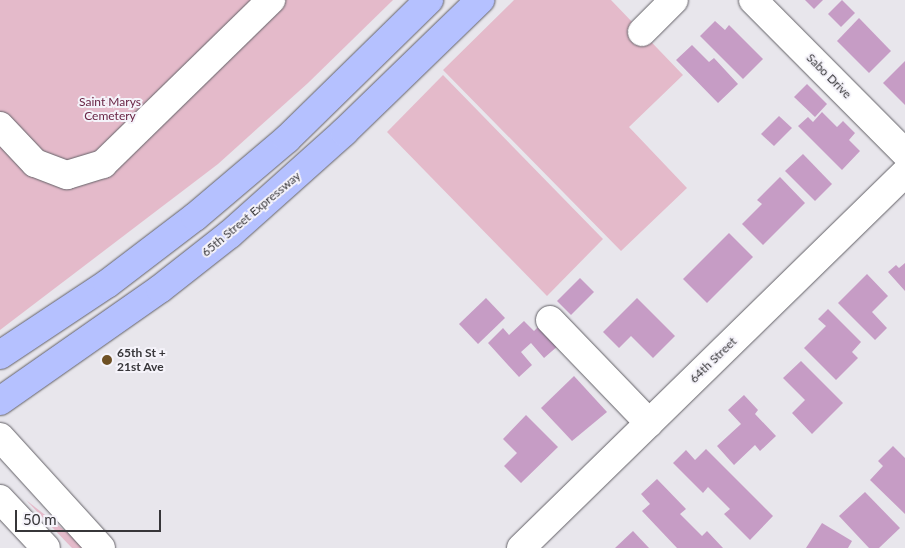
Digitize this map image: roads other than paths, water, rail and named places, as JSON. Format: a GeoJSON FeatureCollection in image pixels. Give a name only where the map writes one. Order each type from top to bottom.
{"type":"FeatureCollection","features":[{"type":"Feature","properties":{"kind":"main road"},"geometry":{"type":"LineString","coordinates":[[0,355],[107,284],[195,217],[287,139],[429,0]]}},
{"type":"Feature","properties":{"kind":"main road","name":"65th Street Expressway"},"geometry":{"type":"LineString","coordinates":[[0,401],[160,290],[230,234],[344,132],[480,0]]}},
{"type":"Feature","properties":{"kind":"street"},"geometry":{"type":"LineString","coordinates":[[0,126],[35,163],[68,175],[103,164],[271,0]]}},
{"type":"Feature","properties":{"kind":"street"},"geometry":{"type":"LineString","coordinates":[[642,32],[674,0]]}},
{"type":"Feature","properties":{"kind":"street","name":"Sabo Drive"},"geometry":{"type":"LineString","coordinates":[[753,0],[905,153]]}},
{"type":"Feature","properties":{"kind":"street","name":"64th Street"},"geometry":{"type":"LineString","coordinates":[[521,548],[905,173]]}},
{"type":"Feature","properties":{"kind":"street"},"geometry":{"type":"LineString","coordinates":[[550,320],[648,423]]}},
{"type":"Feature","properties":{"kind":"street"},"geometry":{"type":"LineString","coordinates":[[0,437],[101,548]]}},
{"type":"Feature","properties":{"kind":"street"},"geometry":{"type":"LineString","coordinates":[[0,499],[46,548]]}},
{"type":"Feature","properties":{"kind":"place","name":"65th St + 21st Ave"},"geometry":{"type":"Point","coordinates":[107,360]}},
{"type":"Feature","properties":{"kind":"park label","name":"Saint Marys Cemetery"},"geometry":{"type":"Point","coordinates":[110,109]}}]}
